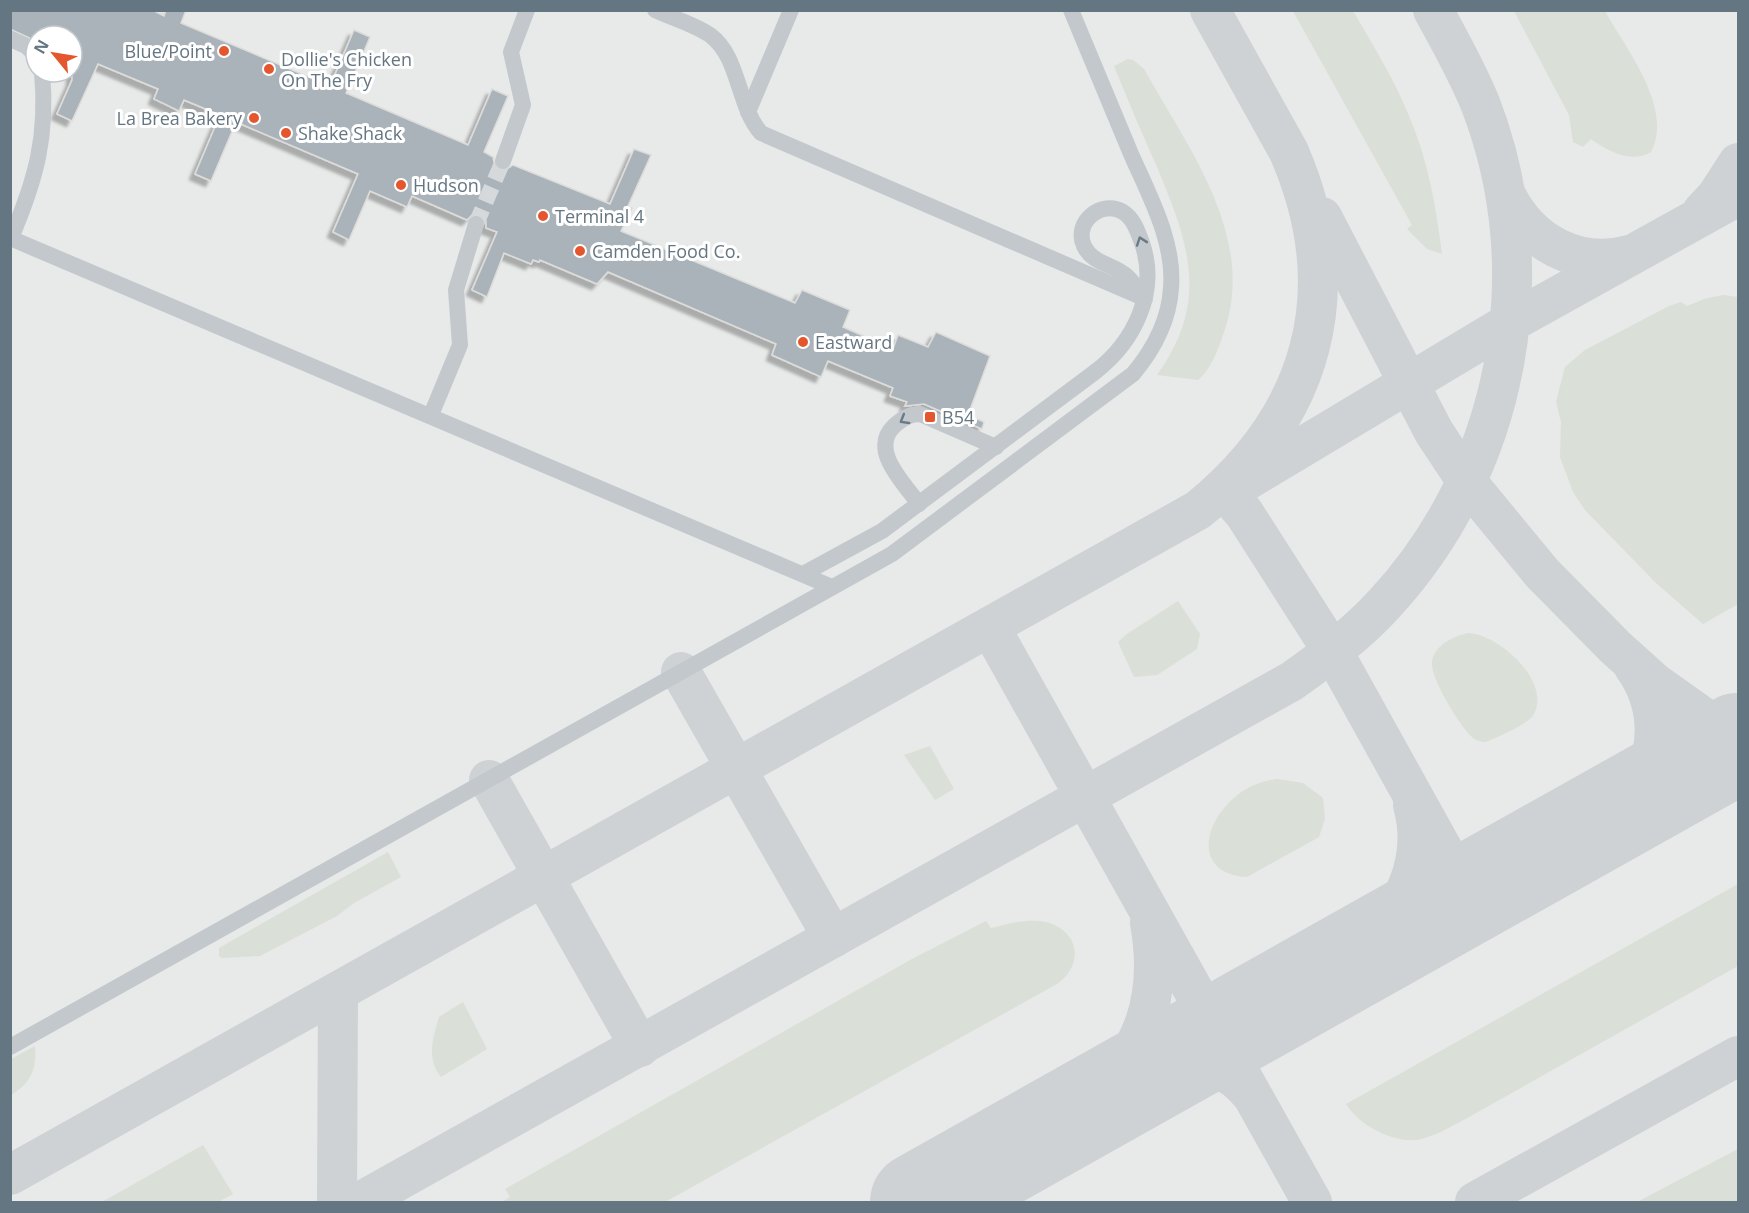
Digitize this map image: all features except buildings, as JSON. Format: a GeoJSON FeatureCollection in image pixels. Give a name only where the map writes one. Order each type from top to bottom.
{"type":"FeatureCollection","features":[{"type":"Feature","properties":{"kind":"lane"},"geometry":{"type":"LineString","coordinates":[[503,161],[523,105],[511,52],[527,10]]}},
{"type":"Feature","properties":{"kind":"lane"},"geometry":{"type":"LineString","coordinates":[[655,10],[704,32],[716,42],[726,57],[748,112],[761,133],[1145,299]]}},
{"type":"Feature","properties":{"kind":"lane"},"geometry":{"type":"LineString","coordinates":[[748,112],[791,10]]}},
{"type":"Feature","properties":{"kind":"lane"},"geometry":{"type":"LineString","coordinates":[[10,1047],[909,543],[1116,389],[1141,365],[1161,330],[1172,288],[1166,243],[1071,10]]}},
{"type":"Feature","properties":{"kind":"lane"},"geometry":{"type":"LineString","coordinates":[[10,39],[24,45]]}},
{"type":"Feature","properties":{"kind":"lane"},"geometry":{"type":"LineString","coordinates":[[42,84],[44,126],[41,155],[33,185],[11,238],[832,587]]}},
{"type":"Feature","properties":{"kind":"lane"},"geometry":{"type":"LineString","coordinates":[[803,574],[868,539],[919,504],[1114,356],[1133,330],[1145,299],[1146,261],[1133,221],[1117,209],[1096,212],[1083,228],[1082,243],[1096,259],[1124,273],[1145,299]]}},
{"type":"Feature","properties":{"kind":"lane"},"geometry":{"type":"LineString","coordinates":[[431,415],[460,345],[456,290],[476,224]]}},
{"type":"Feature","properties":{"kind":"lane"},"geometry":{"type":"LineString","coordinates":[[919,504],[888,459],[885,450],[886,436],[901,420],[913,414],[920,414],[996,447]]}},
{"type":"Feature","properties":{"kind":"shaded area"},"geometry":{"type":"Polygon","coordinates":[[[10,11],[1738,11],[1738,1202],[11,1202],[10,11]]]}},
{"type":"Feature","properties":{"kind":"shaded area"},"geometry":{"type":"Polygon","coordinates":[[[1293,11],[1353,11],[1390,75],[1416,133],[1430,184],[1442,254],[1427,249],[1407,229],[1412,225],[1293,11]]]}},
{"type":"Feature","properties":{"kind":"shaded area"},"geometry":{"type":"Polygon","coordinates":[[[1514,11],[1605,11],[1635,61],[1652,98],[1656,117],[1656,135],[1651,152],[1636,157],[1628,156],[1612,152],[1591,139],[1583,147],[1573,142],[1569,115],[1514,11]]]}},
{"type":"Feature","properties":{"kind":"shaded area"},"geometry":{"type":"Polygon","coordinates":[[[1128,59],[1133,60],[1144,69],[1180,130],[1213,194],[1225,228],[1232,262],[1232,297],[1217,351],[1211,364],[1198,380],[1157,375],[1174,348],[1184,322],[1189,297],[1189,272],[1178,221],[1114,66],[1128,59]]]}},
{"type":"Feature","properties":{"kind":"shaded area"},"geometry":{"type":"Polygon","coordinates":[[[1724,295],[1738,297],[1738,604],[1703,624],[1656,583],[1585,510],[1573,492],[1560,457],[1561,422],[1556,402],[1565,367],[1585,350],[1669,306],[1681,302],[1687,306],[1707,298],[1724,295]]]}},
{"type":"Feature","properties":{"kind":"shaded area"},"geometry":{"type":"Polygon","coordinates":[[[1178,601],[1200,634],[1197,649],[1157,675],[1134,677],[1118,642],[1178,601]]]}},
{"type":"Feature","properties":{"kind":"shaded area"},"geometry":{"type":"Polygon","coordinates":[[[1469,633],[1494,642],[1507,651],[1529,674],[1535,688],[1537,701],[1531,718],[1513,730],[1486,742],[1473,738],[1459,721],[1446,701],[1433,671],[1433,658],[1440,647],[1457,636],[1469,633]]]}},
{"type":"Feature","properties":{"kind":"shaded area"},"geometry":{"type":"Polygon","coordinates":[[[930,746],[954,789],[935,800],[904,755],[930,746]]]}},
{"type":"Feature","properties":{"kind":"shaded area"},"geometry":{"type":"Polygon","coordinates":[[[1277,779],[1303,783],[1323,798],[1325,819],[1319,837],[1247,877],[1225,872],[1213,861],[1209,846],[1212,829],[1221,812],[1236,796],[1255,785],[1277,779]]]}},
{"type":"Feature","properties":{"kind":"shaded area"},"geometry":{"type":"Polygon","coordinates":[[[388,852],[401,877],[354,903],[337,916],[260,956],[222,958],[219,956],[219,948],[388,852]]]}},
{"type":"Feature","properties":{"kind":"shaded area"},"geometry":{"type":"Polygon","coordinates":[[[1738,884],[1738,966],[1460,1122],[1427,1137],[1406,1140],[1376,1131],[1359,1119],[1346,1104],[1738,884]]]}},
{"type":"Feature","properties":{"kind":"shaded area"},"geometry":{"type":"Polygon","coordinates":[[[986,921],[991,928],[1032,921],[1057,926],[1072,941],[1074,958],[1071,968],[1057,984],[665,1202],[502,1202],[510,1197],[505,1189],[912,959],[986,921]]]}},
{"type":"Feature","properties":{"kind":"shaded area"},"geometry":{"type":"Polygon","coordinates":[[[463,1002],[487,1049],[441,1077],[436,1070],[432,1055],[439,1017],[463,1002]]]}},
{"type":"Feature","properties":{"kind":"shaded area"},"geometry":{"type":"Polygon","coordinates":[[[35,1046],[34,1068],[28,1080],[11,1095],[11,1059],[35,1046]]]}},
{"type":"Feature","properties":{"kind":"shaded area"},"geometry":{"type":"Polygon","coordinates":[[[203,1145],[233,1194],[218,1202],[102,1202],[203,1145]]]}},
{"type":"Feature","properties":{"kind":"shaded area"},"geometry":{"type":"Polygon","coordinates":[[[1738,1149],[1738,1202],[1637,1202],[1738,1149]]]}},
{"type":"Feature","properties":{"kind":"taxiway"},"geometry":{"type":"LineString","coordinates":[[10,1175],[1198,510],[1238,473],[1270,434],[1294,392],[1309,348],[1317,302],[1316,253],[1307,203],[1289,152],[1210,10]]}},
{"type":"Feature","properties":{"kind":"taxiway"},"geometry":{"type":"LineString","coordinates":[[360,1202],[1292,681],[1341,644],[1386,602],[1428,549],[1461,492],[1487,430],[1504,366],[1511,300],[1510,234],[1500,168],[1475,91],[1433,10]]}},
{"type":"Feature","properties":{"kind":"taxiway"},"geometry":{"type":"LineString","coordinates":[[1702,212],[1716,197],[1738,163]]}},
{"type":"Feature","properties":{"kind":"taxiway"},"geometry":{"type":"LineString","coordinates":[[1506,195],[1528,226],[1557,248],[1573,255],[1591,258],[1629,255]]}},
{"type":"Feature","properties":{"kind":"taxiway"},"geometry":{"type":"LineString","coordinates":[[1244,482],[1511,322],[1738,196]]}},
{"type":"Feature","properties":{"kind":"taxiway"},"geometry":{"type":"LineString","coordinates":[[1322,217],[1434,432],[1467,482],[1542,573],[1615,647],[1655,683],[1738,742]]}},
{"type":"Feature","properties":{"kind":"taxiway"},"geometry":{"type":"LineString","coordinates":[[1223,489],[1244,513],[1333,652],[1468,895]]}},
{"type":"Feature","properties":{"kind":"taxiway"},"geometry":{"type":"LineString","coordinates":[[990,627],[1312,1202]]}},
{"type":"Feature","properties":{"kind":"taxiway"},"geometry":{"type":"LineString","coordinates":[[1580,831],[1622,800],[1634,788],[1650,760],[1654,744],[1653,712],[1649,696],[1634,667]]}},
{"type":"Feature","properties":{"kind":"taxiway"},"geometry":{"type":"LineString","coordinates":[[681,672],[833,938]]}},
{"type":"Feature","properties":{"kind":"taxiway"},"geometry":{"type":"LineString","coordinates":[[489,780],[640,1047]]}},
{"type":"Feature","properties":{"kind":"taxiway"},"geometry":{"type":"LineString","coordinates":[[1368,951],[1391,918],[1409,883],[1417,846],[1417,826],[1413,805]]}},
{"type":"Feature","properties":{"kind":"taxiway"},"geometry":{"type":"LineString","coordinates":[[1030,1141],[1088,1102],[1124,1064],[1136,1043],[1151,999],[1154,975],[1150,923]]}},
{"type":"Feature","properties":{"kind":"taxiway"},"geometry":{"type":"LineString","coordinates":[[337,1202],[338,992]]}},
{"type":"Feature","properties":{"kind":"taxiway"},"geometry":{"type":"LineString","coordinates":[[1475,1202],[1738,1056]]}},
{"type":"Feature","properties":{"kind":"taxiway"},"geometry":{"type":"LineString","coordinates":[[1127,1086],[1159,1073],[1191,1065],[1221,1070],[1235,1078],[1249,1092]]}},
{"type":"Feature","properties":{"kind":"runway"},"geometry":{"type":"LineString","coordinates":[[920,1202],[1738,743]]}},
{"type":"Feature","properties":{"kind":"tunnel"},"geometry":{"type":"LineString","coordinates":[[476,224],[503,161]]}},
{"type":"Feature","properties":{"kind":"place","name":"Blue/Point"},"geometry":{"type":"Point","coordinates":[224,51]}},
{"type":"Feature","properties":{"kind":"place","name":"Dollie's Chicken On The Fry"},"geometry":{"type":"Point","coordinates":[269,69]}},
{"type":"Feature","properties":{"kind":"place","name":"La Brea Bakery"},"geometry":{"type":"Point","coordinates":[254,118]}},
{"type":"Feature","properties":{"kind":"place","name":"Shake Shack"},"geometry":{"type":"Point","coordinates":[286,133]}},
{"type":"Feature","properties":{"kind":"place","name":"Hudson"},"geometry":{"type":"Point","coordinates":[401,185]}},
{"type":"Feature","properties":{"kind":"place","name":"Terminal 4"},"geometry":{"type":"Point","coordinates":[543,216]}},
{"type":"Feature","properties":{"kind":"place","name":"Camden Food Co."},"geometry":{"type":"Point","coordinates":[580,251]}},
{"type":"Feature","properties":{"kind":"place","name":"Eastward"},"geometry":{"type":"Point","coordinates":[803,342]}},
{"type":"Feature","properties":{"kind":"place","name":"B54"},"geometry":{"type":"Point","coordinates":[930,417]}}]}
